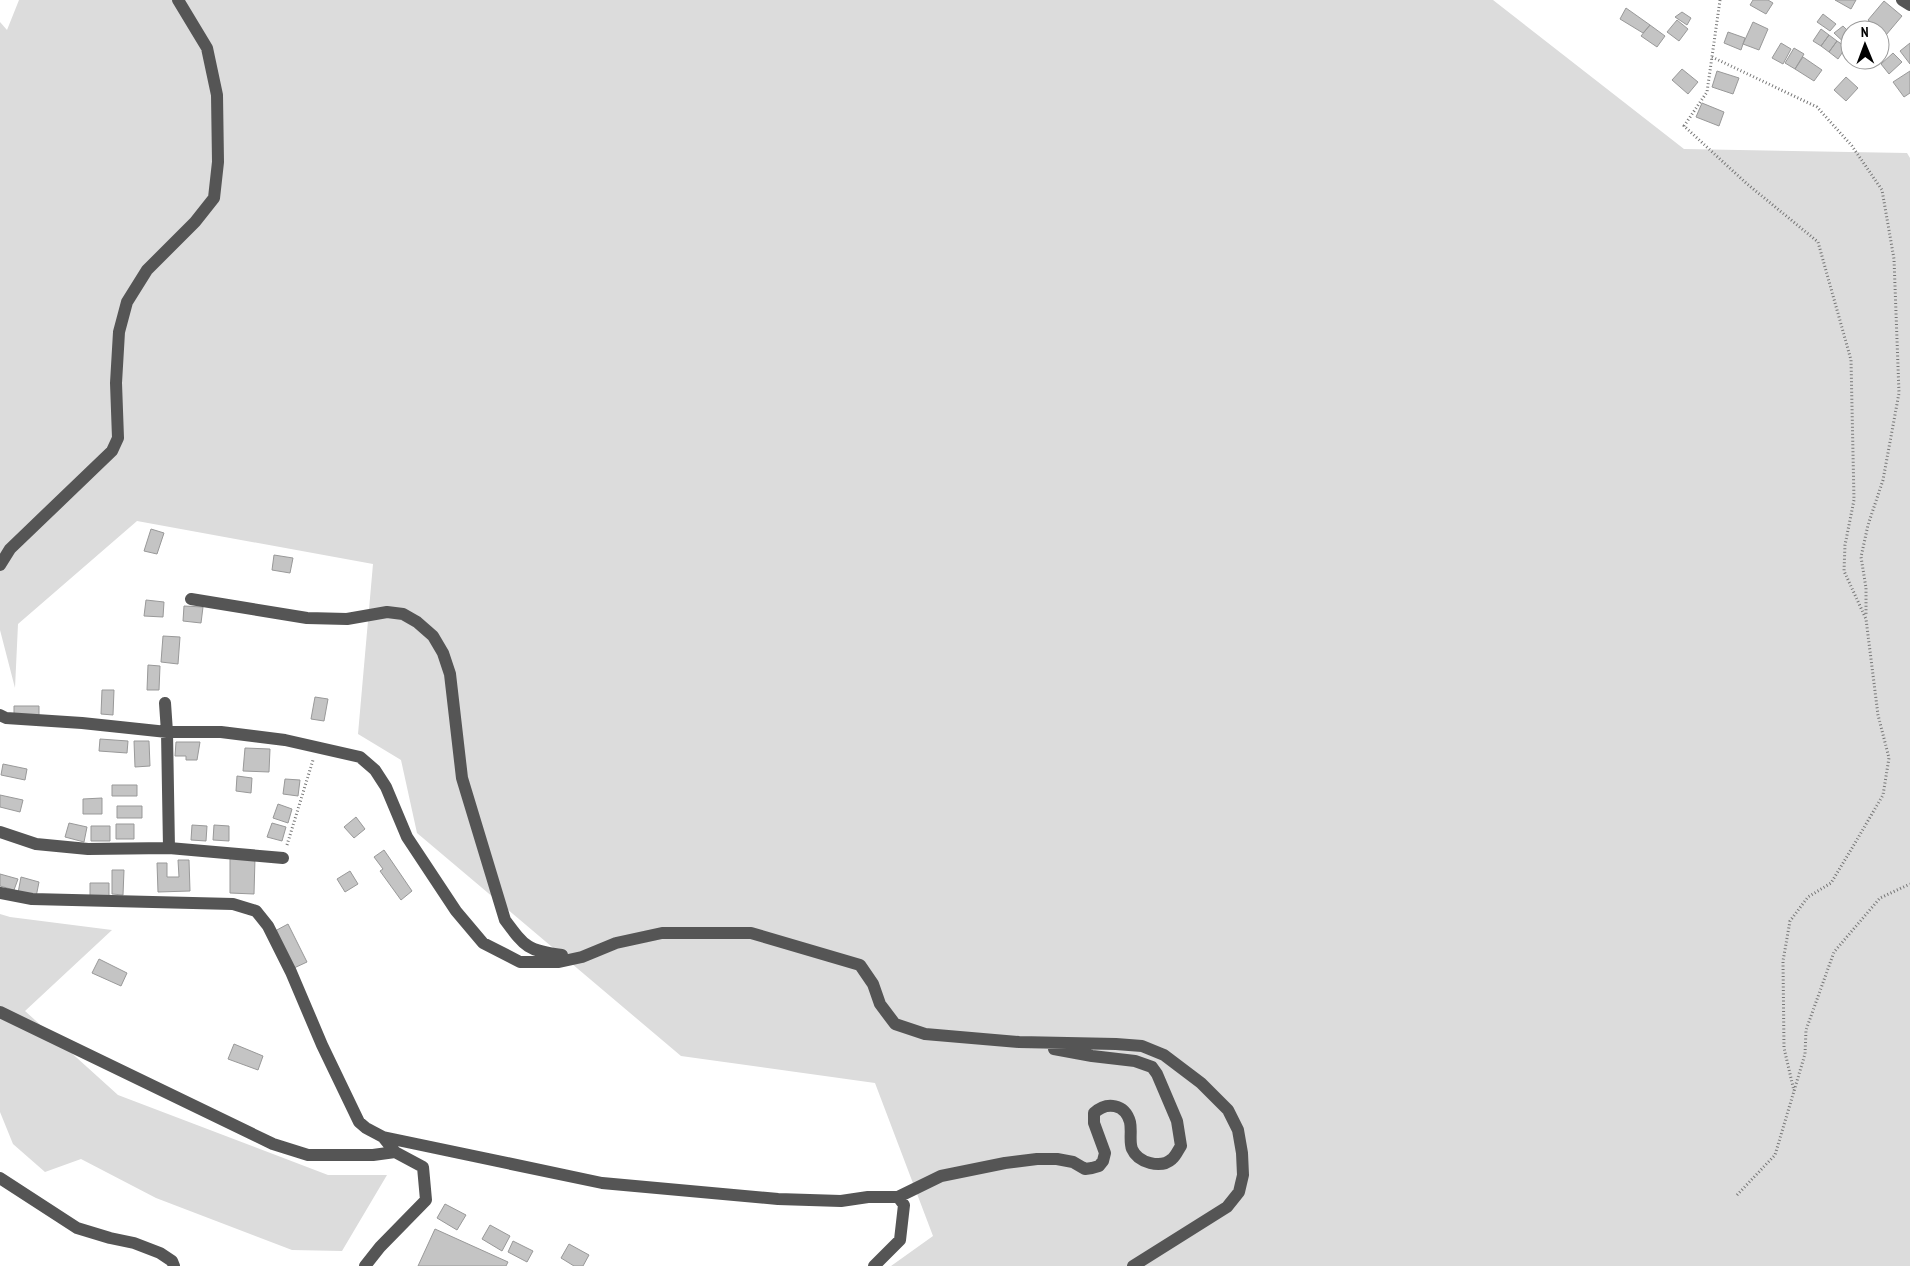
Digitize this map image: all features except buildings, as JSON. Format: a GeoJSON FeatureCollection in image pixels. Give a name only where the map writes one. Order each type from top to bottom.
{"type":"FeatureCollection","features":[{"type":"Feature","properties":{"kind":"street"},"geometry":{"type":"LineString","coordinates":[[0,565],[10,549],[112,451],[118,438],[116,383],[118,332],[128,302],[147,270],[195,222],[214,198],[218,162],[217,95],[207,48],[178,0]]}},
{"type":"Feature","properties":{"kind":"street"},"geometry":{"type":"LineString","coordinates":[[1902,0],[1910,5]]}},
{"type":"Feature","properties":{"kind":"street"},"geometry":{"type":"LineString","coordinates":[[191,599],[307,618],[347,619],[388,612],[404,614],[432,636],[443,653],[450,674],[462,778],[505,920],[519,939],[529,948],[541,953],[582,957]]}},
{"type":"Feature","properties":{"kind":"street"},"geometry":{"type":"LineString","coordinates":[[165,703],[168,848]]}},
{"type":"Feature","properties":{"kind":"street"},"geometry":{"type":"LineString","coordinates":[[0,715],[6,718],[82,722],[167,732],[221,732],[285,740],[360,757],[375,770],[386,786],[407,837],[456,912],[483,943],[520,962],[559,962],[582,957],[616,943],[662,933],[750,933],[860,965],[873,984],[880,1004],[895,1024],[925,1034],[1019,1042],[1142,1046],[1164,1055],[1201,1083],[1228,1110],[1238,1130],[1243,1175],[1240,1192],[1227,1207],[1133,1266]]}},
{"type":"Feature","properties":{"kind":"street"},"geometry":{"type":"LineString","coordinates":[[0,832],[36,844],[88,849],[168,848],[283,858]]}},
{"type":"Feature","properties":{"kind":"street"},"geometry":{"type":"LineString","coordinates":[[0,893],[32,899],[233,904],[256,912],[268,926],[359,1122],[366,1128],[383,1137],[602,1183],[778,1199],[841,1201],[898,1197],[941,1176],[1005,1163],[1037,1159],[1057,1159],[1073,1162],[1085,1169],[1099,1166],[1103,1161],[1105,1153],[1094,1123],[1094,1113],[1100,1108],[1112,1104],[1122,1108],[1130,1122],[1132,1150],[1142,1160],[1158,1164],[1172,1159],[1181,1146],[1177,1122],[1157,1074],[1152,1067],[1135,1061],[1092,1056],[1019,1042]]}},
{"type":"Feature","properties":{"kind":"street"},"geometry":{"type":"LineString","coordinates":[[0,1012],[273,1144],[308,1155],[373,1155],[395,1152]]}},
{"type":"Feature","properties":{"kind":"street"},"geometry":{"type":"LineString","coordinates":[[365,1266],[380,1247],[426,1200],[423,1167],[395,1152],[383,1137]]}},
{"type":"Feature","properties":{"kind":"street"},"geometry":{"type":"LineString","coordinates":[[0,1178],[78,1228],[160,1252],[172,1261],[174,1266]]}},
{"type":"Feature","properties":{"kind":"street"},"geometry":{"type":"LineString","coordinates":[[874,1266],[900,1240],[904,1205],[898,1197]]}},
{"type":"Feature","properties":{"kind":"path"},"geometry":{"type":"LineString","coordinates":[[1720,0],[1707,92],[1684,126],[1746,183],[1818,242],[1851,360],[1854,500],[1845,545],[1844,571],[1866,619]]}},
{"type":"Feature","properties":{"kind":"path"},"geometry":{"type":"LineString","coordinates":[[1712,58],[1817,107],[1852,146],[1882,190],[1894,260],[1898,393],[1883,480],[1868,525],[1861,557],[1866,588],[1866,619],[1878,715],[1889,758],[1888,768],[1884,795],[1831,883],[1808,897],[1790,921],[1783,961],[1784,1048],[1794,1091]]}},
{"type":"Feature","properties":{"kind":"path"},"geometry":{"type":"LineString","coordinates":[[283,858],[314,756],[322,748]]}},
{"type":"Feature","properties":{"kind":"path"},"geometry":{"type":"LineString","coordinates":[[1737,1195],[1776,1154],[1805,1054],[1806,1030],[1834,952],[1880,898],[1910,884]]}},
{"type":"Feature","properties":{"kind":"shaded area"},"geometry":{"type":"Polygon","coordinates":[[[19,0],[1493,0],[1684,149],[1907,153],[1910,158],[1910,1266],[891,1266],[933,1236],[875,1083],[681,1056],[417,833],[401,760],[358,734],[373,564],[137,521],[18,624],[15,688],[0,630],[0,22],[7,30],[19,0]]]}},
{"type":"Feature","properties":{"kind":"shaded area"},"geometry":{"type":"Polygon","coordinates":[[[0,914],[10,917],[112,930],[25,1011],[118,1095],[328,1175],[387,1175],[342,1251],[292,1250],[156,1198],[81,1159],[45,1172],[13,1144],[0,1112],[0,914]]]}}]}
